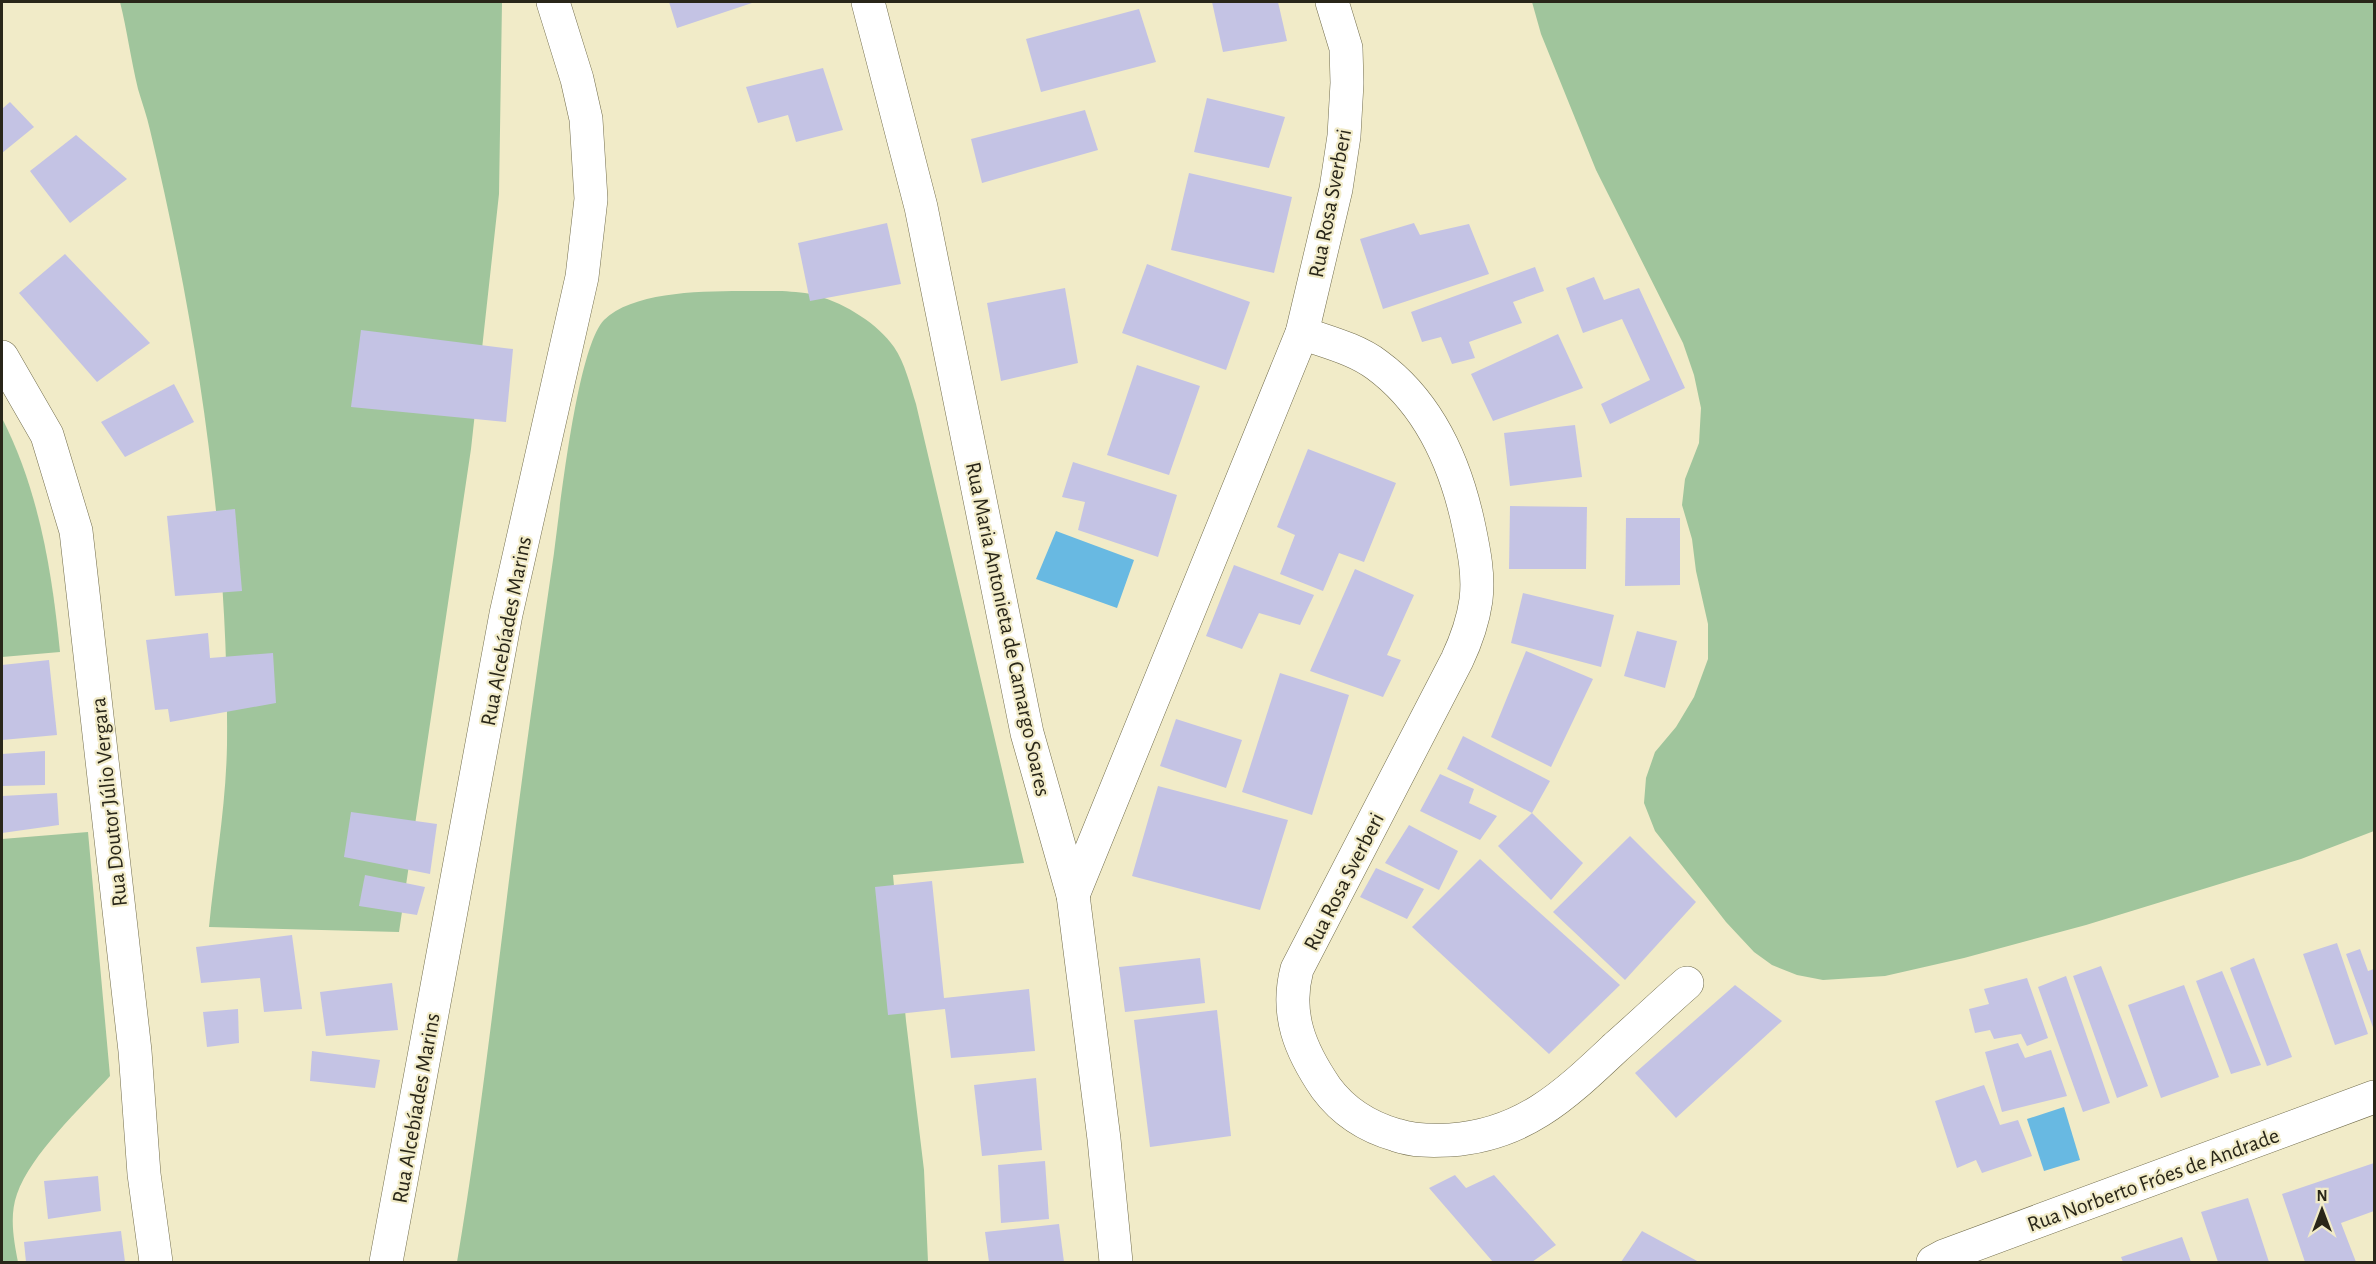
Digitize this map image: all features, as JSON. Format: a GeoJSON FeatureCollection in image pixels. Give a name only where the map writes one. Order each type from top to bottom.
{"type":"FeatureCollection","features":[{"type":"Feature","properties":{"kind":"street","name":"Rua Alcebíades Marins"},"geometry":{"type":"LineString","coordinates":[[386,1263],[506,614],[582,277],[591,199],[586,119],[574,69],[553,2]]}},
{"type":"Feature","properties":{"kind":"street","name":"Rua Maria Antonieta de Camargo Soares"},"geometry":{"type":"LineString","coordinates":[[868,2],[921,207],[1027,733],[1073,895],[1104,1139],[1116,1263]]}},
{"type":"Feature","properties":{"kind":"street","name":"Rua Rosa Sverberi"},"geometry":{"type":"LineString","coordinates":[[1073,895],[1302,333],[1336,189],[1344,136],[1347,84],[1346,48],[1332,2]]}},
{"type":"Feature","properties":{"kind":"street","name":"Rua Rosa Sverberi"},"geometry":{"type":"LineString","coordinates":[[1302,333],[1375,364],[1398,383],[1418,405],[1444,447],[1462,491],[1476,574],[1473,617],[1457,660],[1297,969],[1292,986],[1291,1004],[1294,1023],[1317,1074],[1339,1105],[1390,1134],[1428,1141],[1467,1138],[1502,1131],[1532,1116],[1574,1087],[1687,983]]}},
{"type":"Feature","properties":{"kind":"street","name":"Rua Doutor Júlio Vergara"},"geometry":{"type":"LineString","coordinates":[[2,357],[47,435],[76,531],[133,1028],[144,1174],[156,1263]]}},
{"type":"Feature","properties":{"kind":"street","name":"Rua Norberto Fróes de Andrade"},"geometry":{"type":"LineString","coordinates":[[1933,1263],[1944,1256],[2374,1097]]}},
{"type":"Feature","properties":{"kind":"green space"},"geometry":{"type":"Polygon","coordinates":[[[120,2],[502,2],[499,194],[471,449],[399,932],[209,927],[222,814],[227,745],[223,590],[216,512],[196,358],[183,282],[120,2]]]}},
{"type":"Feature","properties":{"kind":"green space"},"geometry":{"type":"Polygon","coordinates":[[[1532,2],[2374,2],[2374,831],[2301,859],[2086,925],[1964,958],[1885,976],[1823,980],[1797,975],[1772,965],[1754,952],[1726,922],[1655,831],[1644,803],[1646,778],[1655,752],[1676,727],[1694,697],[1708,659],[1708,624],[1696,571],[1692,539],[1682,505],[1685,479],[1699,443],[1701,408],[1694,375],[1683,343],[1596,170],[1541,34],[1532,2]]]}},
{"type":"Feature","properties":{"kind":"green space"},"geometry":{"type":"Polygon","coordinates":[[[714,291],[800,292],[829,300],[870,323],[894,347],[907,374],[1024,863],[893,875],[906,1021],[924,1170],[928,1262],[457,1262],[477,1129],[565,467],[578,394],[594,336],[604,320],[620,309],[640,301],[663,296],[714,291]]]}},
{"type":"Feature","properties":{"kind":"green space"},"geometry":{"type":"Polygon","coordinates":[[[2,418],[26,474],[35,503],[48,562],[60,652],[2,657],[2,418]]]}},
{"type":"Feature","properties":{"kind":"green space"},"geometry":{"type":"Polygon","coordinates":[[[88,832],[110,1076],[58,1132],[33,1163],[17,1194],[13,1211],[18,1262],[2,1262],[2,839],[88,832]]]}},
{"type":"Feature","properties":{"kind":"water"},"geometry":{"type":"Polygon","coordinates":[[[1056,531],[1134,560],[1117,608],[1036,579],[1056,531]]]}},
{"type":"Feature","properties":{"kind":"water"},"geometry":{"type":"Polygon","coordinates":[[[2064,1107],[2080,1160],[2044,1171],[2027,1119],[2064,1107]]]}},
{"type":"Feature","properties":{"kind":"building"},"geometry":{"type":"Polygon","coordinates":[[[669,2],[755,2],[677,28],[669,2]]]}},
{"type":"Feature","properties":{"kind":"building"},"geometry":{"type":"Polygon","coordinates":[[[1212,2],[1278,2],[1287,41],[1223,52],[1212,2]]]}},
{"type":"Feature","properties":{"kind":"building"},"geometry":{"type":"Polygon","coordinates":[[[1139,9],[1156,62],[1041,92],[1026,39],[1139,9]]]}},
{"type":"Feature","properties":{"kind":"building"},"geometry":{"type":"Polygon","coordinates":[[[823,68],[843,130],[796,142],[788,115],[758,123],[746,87],[823,68]]]}},
{"type":"Feature","properties":{"kind":"building"},"geometry":{"type":"Polygon","coordinates":[[[1207,98],[1285,117],[1269,168],[1194,152],[1207,98]]]}},
{"type":"Feature","properties":{"kind":"building"},"geometry":{"type":"Polygon","coordinates":[[[10,102],[34,127],[2,153],[2,109],[10,102]]]}},
{"type":"Feature","properties":{"kind":"building"},"geometry":{"type":"Polygon","coordinates":[[[1085,110],[1098,150],[982,183],[971,139],[1085,110]]]}},
{"type":"Feature","properties":{"kind":"building"},"geometry":{"type":"Polygon","coordinates":[[[76,135],[127,179],[70,223],[30,171],[76,135]]]}},
{"type":"Feature","properties":{"kind":"building"},"geometry":{"type":"Polygon","coordinates":[[[1189,173],[1292,197],[1274,273],[1171,250],[1189,173]]]}},
{"type":"Feature","properties":{"kind":"building"},"geometry":{"type":"Polygon","coordinates":[[[887,223],[901,284],[810,301],[798,243],[887,223]]]}},
{"type":"Feature","properties":{"kind":"building"},"geometry":{"type":"Polygon","coordinates":[[[1414,223],[1420,235],[1469,224],[1489,274],[1383,309],[1360,239],[1414,223]]]}},
{"type":"Feature","properties":{"kind":"building"},"geometry":{"type":"Polygon","coordinates":[[[65,254],[150,343],[97,382],[19,293],[65,254]]]}},
{"type":"Feature","properties":{"kind":"building"},"geometry":{"type":"Polygon","coordinates":[[[1147,264],[1250,302],[1226,370],[1122,333],[1147,264]]]}},
{"type":"Feature","properties":{"kind":"building"},"geometry":{"type":"Polygon","coordinates":[[[1535,267],[1544,291],[1513,302],[1522,323],[1469,342],[1475,358],[1452,364],[1441,337],[1422,342],[1411,312],[1535,267]]]}},
{"type":"Feature","properties":{"kind":"building"},"geometry":{"type":"Polygon","coordinates":[[[1594,277],[1604,300],[1639,288],[1685,388],[1610,424],[1601,404],[1650,380],[1622,319],[1583,333],[1566,288],[1594,277]]]}},
{"type":"Feature","properties":{"kind":"building"},"geometry":{"type":"Polygon","coordinates":[[[1065,288],[1078,363],[1001,381],[987,303],[1065,288]]]}},
{"type":"Feature","properties":{"kind":"building"},"geometry":{"type":"Polygon","coordinates":[[[361,330],[513,349],[506,422],[351,407],[361,330]]]}},
{"type":"Feature","properties":{"kind":"building"},"geometry":{"type":"Polygon","coordinates":[[[1558,334],[1583,388],[1493,421],[1471,374],[1558,334]]]}},
{"type":"Feature","properties":{"kind":"building"},"geometry":{"type":"Polygon","coordinates":[[[1137,365],[1200,386],[1169,475],[1107,455],[1137,365]]]}},
{"type":"Feature","properties":{"kind":"building"},"geometry":{"type":"Polygon","coordinates":[[[174,384],[194,422],[125,457],[101,422],[174,384]]]}},
{"type":"Feature","properties":{"kind":"building"},"geometry":{"type":"Polygon","coordinates":[[[1575,425],[1582,477],[1510,486],[1504,433],[1575,425]]]}},
{"type":"Feature","properties":{"kind":"building"},"geometry":{"type":"Polygon","coordinates":[[[1308,449],[1396,483],[1364,562],[1339,553],[1323,591],[1280,574],[1295,535],[1277,527],[1308,449]]]}},
{"type":"Feature","properties":{"kind":"building"},"geometry":{"type":"Polygon","coordinates":[[[1073,462],[1177,495],[1158,557],[1078,530],[1085,502],[1062,497],[1073,462]]]}},
{"type":"Feature","properties":{"kind":"building"},"geometry":{"type":"Polygon","coordinates":[[[1510,506],[1587,507],[1586,569],[1509,569],[1510,506]]]}},
{"type":"Feature","properties":{"kind":"building"},"geometry":{"type":"Polygon","coordinates":[[[235,509],[242,591],[175,596],[167,516],[235,509]]]}},
{"type":"Feature","properties":{"kind":"building"},"geometry":{"type":"Polygon","coordinates":[[[1626,518],[1680,518],[1680,585],[1625,586],[1626,518]]]}},
{"type":"Feature","properties":{"kind":"building"},"geometry":{"type":"Polygon","coordinates":[[[1234,565],[1314,595],[1300,625],[1259,613],[1242,649],[1206,636],[1234,565]]]}},
{"type":"Feature","properties":{"kind":"building"},"geometry":{"type":"Polygon","coordinates":[[[1355,569],[1414,595],[1387,655],[1401,660],[1383,697],[1310,671],[1355,569]]]}},
{"type":"Feature","properties":{"kind":"building"},"geometry":{"type":"Polygon","coordinates":[[[1523,593],[1614,615],[1601,667],[1511,643],[1523,593]]]}},
{"type":"Feature","properties":{"kind":"building"},"geometry":{"type":"Polygon","coordinates":[[[1637,631],[1677,641],[1665,688],[1624,676],[1637,631]]]}},
{"type":"Feature","properties":{"kind":"building"},"geometry":{"type":"Polygon","coordinates":[[[208,633],[210,658],[273,653],[276,703],[170,722],[168,709],[155,710],[146,640],[208,633]]]}},
{"type":"Feature","properties":{"kind":"building"},"geometry":{"type":"Polygon","coordinates":[[[1526,651],[1593,679],[1551,767],[1491,737],[1526,651]]]}},
{"type":"Feature","properties":{"kind":"building"},"geometry":{"type":"Polygon","coordinates":[[[49,660],[57,735],[2,740],[2,665],[49,660]]]}},
{"type":"Feature","properties":{"kind":"building"},"geometry":{"type":"Polygon","coordinates":[[[1280,673],[1349,695],[1312,815],[1242,792],[1280,673]]]}},
{"type":"Feature","properties":{"kind":"building"},"geometry":{"type":"Polygon","coordinates":[[[1176,719],[1242,740],[1226,788],[1160,766],[1176,719]]]}},
{"type":"Feature","properties":{"kind":"building"},"geometry":{"type":"Polygon","coordinates":[[[1463,736],[1550,781],[1532,813],[1447,769],[1463,736]]]}},
{"type":"Feature","properties":{"kind":"building"},"geometry":{"type":"Polygon","coordinates":[[[45,751],[45,785],[2,786],[2,754],[45,751]]]}},
{"type":"Feature","properties":{"kind":"building"},"geometry":{"type":"Polygon","coordinates":[[[1440,774],[1474,789],[1469,803],[1497,816],[1480,840],[1420,811],[1440,774]]]}},
{"type":"Feature","properties":{"kind":"building"},"geometry":{"type":"Polygon","coordinates":[[[1158,786],[1288,820],[1260,910],[1132,876],[1158,786]]]}},
{"type":"Feature","properties":{"kind":"building"},"geometry":{"type":"Polygon","coordinates":[[[57,793],[59,825],[2,833],[2,796],[57,793]]]}},
{"type":"Feature","properties":{"kind":"building"},"geometry":{"type":"Polygon","coordinates":[[[351,812],[437,824],[430,874],[344,857],[351,812]]]}},
{"type":"Feature","properties":{"kind":"building"},"geometry":{"type":"Polygon","coordinates":[[[1532,813],[1583,863],[1551,900],[1498,846],[1532,813]]]}},
{"type":"Feature","properties":{"kind":"building"},"geometry":{"type":"Polygon","coordinates":[[[1409,825],[1458,851],[1439,890],[1385,863],[1409,825]]]}},
{"type":"Feature","properties":{"kind":"building"},"geometry":{"type":"Polygon","coordinates":[[[1630,836],[1696,902],[1625,980],[1553,912],[1630,836]]]}},
{"type":"Feature","properties":{"kind":"building"},"geometry":{"type":"Polygon","coordinates":[[[1480,859],[1620,985],[1549,1054],[1412,927],[1480,859]]]}},
{"type":"Feature","properties":{"kind":"building"},"geometry":{"type":"Polygon","coordinates":[[[1376,868],[1424,889],[1407,919],[1360,897],[1376,868]]]}},
{"type":"Feature","properties":{"kind":"building"},"geometry":{"type":"Polygon","coordinates":[[[365,875],[425,887],[417,915],[359,906],[365,875]]]}},
{"type":"Feature","properties":{"kind":"building"},"geometry":{"type":"Polygon","coordinates":[[[932,881],[944,998],[1029,989],[1035,1051],[951,1058],[945,1009],[888,1015],[875,887],[932,881]]]}},
{"type":"Feature","properties":{"kind":"building"},"geometry":{"type":"Polygon","coordinates":[[[292,935],[302,1009],[264,1012],[260,978],[201,983],[196,947],[292,935]]]}},
{"type":"Feature","properties":{"kind":"building"},"geometry":{"type":"Polygon","coordinates":[[[2337,943],[2368,1034],[2335,1045],[2303,954],[2337,943]]]}},
{"type":"Feature","properties":{"kind":"building"},"geometry":{"type":"Polygon","coordinates":[[[2360,949],[2368,971],[2374,969],[2374,1030],[2346,954],[2360,949]]]}},
{"type":"Feature","properties":{"kind":"building"},"geometry":{"type":"Polygon","coordinates":[[[1200,958],[1205,1003],[1125,1012],[1119,967],[1200,958]]]}},
{"type":"Feature","properties":{"kind":"building"},"geometry":{"type":"Polygon","coordinates":[[[2254,958],[2292,1057],[2267,1066],[2230,968],[2254,958]]]}},
{"type":"Feature","properties":{"kind":"building"},"geometry":{"type":"Polygon","coordinates":[[[2101,966],[2148,1086],[2117,1098],[2073,976],[2101,966]]]}},
{"type":"Feature","properties":{"kind":"building"},"geometry":{"type":"Polygon","coordinates":[[[2222,971],[2261,1065],[2231,1074],[2196,981],[2222,971]]]}},
{"type":"Feature","properties":{"kind":"building"},"geometry":{"type":"Polygon","coordinates":[[[2066,976],[2110,1103],[2083,1112],[2038,987],[2066,976]]]}},
{"type":"Feature","properties":{"kind":"building"},"geometry":{"type":"Polygon","coordinates":[[[2027,978],[2048,1038],[2027,1046],[2021,1034],[1994,1039],[1990,1030],[1975,1033],[1969,1009],[1989,1004],[1984,989],[2027,978]]]}},
{"type":"Feature","properties":{"kind":"building"},"geometry":{"type":"Polygon","coordinates":[[[392,983],[398,1030],[326,1036],[320,992],[392,983]]]}},
{"type":"Feature","properties":{"kind":"building"},"geometry":{"type":"Polygon","coordinates":[[[1735,985],[1782,1021],[1676,1118],[1635,1073],[1735,985]]]}},
{"type":"Feature","properties":{"kind":"building"},"geometry":{"type":"Polygon","coordinates":[[[2184,985],[2219,1077],[2161,1098],[2128,1005],[2184,985]]]}},
{"type":"Feature","properties":{"kind":"building"},"geometry":{"type":"Polygon","coordinates":[[[238,1009],[239,1043],[207,1047],[203,1012],[238,1009]]]}},
{"type":"Feature","properties":{"kind":"building"},"geometry":{"type":"Polygon","coordinates":[[[1217,1010],[1231,1136],[1150,1147],[1134,1020],[1217,1010]]]}},
{"type":"Feature","properties":{"kind":"building"},"geometry":{"type":"Polygon","coordinates":[[[2018,1043],[2025,1058],[2051,1050],[2067,1096],[2002,1112],[1985,1052],[2018,1043]]]}},
{"type":"Feature","properties":{"kind":"building"},"geometry":{"type":"Polygon","coordinates":[[[312,1051],[380,1060],[375,1088],[310,1081],[312,1051]]]}},
{"type":"Feature","properties":{"kind":"building"},"geometry":{"type":"Polygon","coordinates":[[[1036,1078],[1042,1150],[982,1156],[974,1085],[1036,1078]]]}},
{"type":"Feature","properties":{"kind":"building"},"geometry":{"type":"Polygon","coordinates":[[[1984,1085],[2000,1125],[2018,1120],[2032,1156],[1982,1173],[1976,1160],[1957,1168],[1935,1101],[1984,1085]]]}},
{"type":"Feature","properties":{"kind":"building"},"geometry":{"type":"Polygon","coordinates":[[[1045,1161],[1049,1219],[1001,1223],[998,1165],[1045,1161]]]}},
{"type":"Feature","properties":{"kind":"building"},"geometry":{"type":"Polygon","coordinates":[[[2374,1163],[2374,1211],[2341,1223],[2356,1262],[2305,1262],[2282,1194],[2374,1163]]]}},
{"type":"Feature","properties":{"kind":"building"},"geometry":{"type":"Polygon","coordinates":[[[1455,1175],[1466,1188],[1494,1175],[1556,1245],[1532,1262],[1493,1262],[1429,1188],[1455,1175]]]}},
{"type":"Feature","properties":{"kind":"building"},"geometry":{"type":"Polygon","coordinates":[[[98,1176],[101,1211],[48,1219],[44,1181],[98,1176]]]}},
{"type":"Feature","properties":{"kind":"building"},"geometry":{"type":"Polygon","coordinates":[[[2248,1198],[2269,1262],[2218,1262],[2201,1212],[2248,1198]]]}},
{"type":"Feature","properties":{"kind":"building"},"geometry":{"type":"Polygon","coordinates":[[[1059,1224],[1064,1262],[989,1262],[985,1232],[1059,1224]]]}},
{"type":"Feature","properties":{"kind":"building"},"geometry":{"type":"Polygon","coordinates":[[[121,1231],[125,1262],[26,1262],[24,1242],[121,1231]]]}},
{"type":"Feature","properties":{"kind":"building"},"geometry":{"type":"Polygon","coordinates":[[[1642,1231],[1699,1262],[1621,1262],[1642,1231]]]}},
{"type":"Feature","properties":{"kind":"building"},"geometry":{"type":"Polygon","coordinates":[[[2182,1237],[2191,1262],[2123,1262],[2121,1257],[2182,1237]]]}}]}
